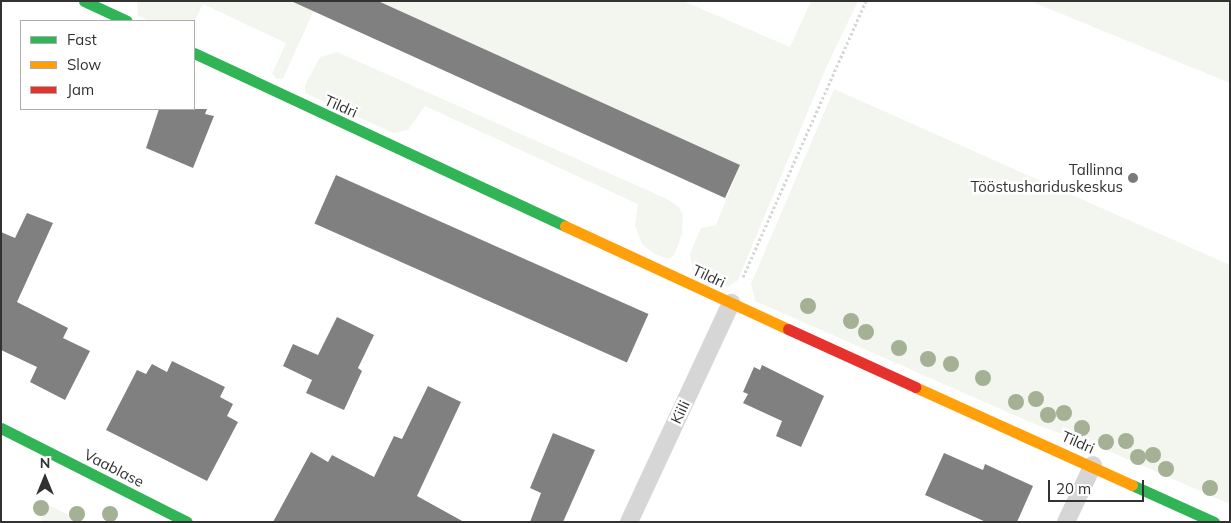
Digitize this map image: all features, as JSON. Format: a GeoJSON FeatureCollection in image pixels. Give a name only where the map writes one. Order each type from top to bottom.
{"type":"FeatureCollection","features":[{"type":"Feature","properties":{"kind":"street"},"geometry":{"type":"LineString","coordinates":[[84,1],[107,6],[126,20]]}},
{"type":"Feature","properties":{"kind":"street","name":"Tildri"},"geometry":{"type":"LineString","coordinates":[[195,53],[731,303],[1093,465],[1214,522]]}},
{"type":"Feature","properties":{"kind":"street","name":"Vaablase"},"geometry":{"type":"LineString","coordinates":[[1,428],[187,522]]}},
{"type":"Feature","properties":{"kind":"lane","name":"Kiili"},"geometry":{"type":"LineString","coordinates":[[628,522],[731,303]]}},
{"type":"Feature","properties":{"kind":"lane"},"geometry":{"type":"LineString","coordinates":[[1066,522],[1093,465]]}},
{"type":"Feature","properties":{"kind":"path"},"geometry":{"type":"LineString","coordinates":[[731,303],[866,1]]}},
{"type":"Feature","properties":{"kind":"shaded area"},"geometry":{"type":"Polygon","coordinates":[[[137,1],[318,1],[283,79],[276,79],[272,74],[286,43],[203,4],[195,20],[147,20],[138,16],[137,1]]]}},
{"type":"Feature","properties":{"kind":"shaded area"},"geometry":{"type":"Polygon","coordinates":[[[378,1],[683,1],[790,47],[811,1],[858,1],[826,68],[738,280],[728,287],[693,271],[690,254],[701,228],[716,225],[740,165],[378,1]]]}},
{"type":"Feature","properties":{"kind":"shaded area"},"geometry":{"type":"Polygon","coordinates":[[[1030,1],[1230,1],[1230,83],[1030,1]]]}},
{"type":"Feature","properties":{"kind":"shaded area"},"geometry":{"type":"Polygon","coordinates":[[[337,52],[667,199],[679,207],[683,216],[682,234],[674,256],[669,259],[654,254],[642,244],[635,226],[638,204],[425,106],[408,130],[393,133],[305,93],[305,85],[320,57],[337,52]]]}},
{"type":"Feature","properties":{"kind":"shaded area"},"geometry":{"type":"Polygon","coordinates":[[[834,89],[1230,265],[1230,504],[1104,449],[1037,425],[755,301],[751,284],[834,89]]]}},
{"type":"Feature","properties":{"kind":"shaded area"},"geometry":{"type":"Polygon","coordinates":[[[46,504],[83,522],[41,522],[46,504]]]}},
{"type":"Feature","properties":{"kind":"building"},"geometry":{"type":"Polygon","coordinates":[[[291,1],[378,1],[740,165],[725,198],[291,1]]]}},
{"type":"Feature","properties":{"kind":"building"},"geometry":{"type":"Polygon","coordinates":[[[207,109],[205,114],[214,116],[193,168],[146,148],[159,110],[207,109]]]}},
{"type":"Feature","properties":{"kind":"building"},"geometry":{"type":"Polygon","coordinates":[[[336,175],[648,314],[627,363],[314,223],[336,175]]]}},
{"type":"Feature","properties":{"kind":"building"},"geometry":{"type":"Polygon","coordinates":[[[27,213],[53,223],[17,302],[68,328],[63,338],[90,351],[65,400],[30,382],[37,367],[1,350],[1,232],[15,238],[27,213]]]}},
{"type":"Feature","properties":{"kind":"building"},"geometry":{"type":"Polygon","coordinates":[[[337,317],[374,335],[358,368],[362,371],[344,410],[306,393],[312,380],[283,366],[293,344],[318,355],[337,317]]]}},
{"type":"Feature","properties":{"kind":"building"},"geometry":{"type":"Polygon","coordinates":[[[172,361],[225,387],[220,397],[233,404],[227,416],[238,422],[207,481],[106,430],[137,370],[146,374],[152,364],[167,372],[172,361]]]}},
{"type":"Feature","properties":{"kind":"building"},"geometry":{"type":"Polygon","coordinates":[[[762,365],[824,396],[801,447],[776,436],[782,421],[743,403],[748,394],[743,392],[754,367],[760,370],[762,365]]]}},
{"type":"Feature","properties":{"kind":"building"},"geometry":{"type":"Polygon","coordinates":[[[428,386],[461,402],[417,496],[464,522],[273,522],[311,452],[328,462],[332,455],[374,477],[394,436],[402,439],[428,386]]]}},
{"type":"Feature","properties":{"kind":"building"},"geometry":{"type":"Polygon","coordinates":[[[553,433],[595,450],[563,522],[530,522],[541,493],[530,488],[553,433]]]}},
{"type":"Feature","properties":{"kind":"building"},"geometry":{"type":"Polygon","coordinates":[[[944,453],[983,470],[985,464],[1033,486],[1017,522],[986,522],[925,495],[944,453]]]}},
{"type":"Feature","properties":{"kind":"traffic: fast"},"geometry":{"type":"LineString","coordinates":[[84,1],[125,20]]}},
{"type":"Feature","properties":{"kind":"traffic: fast"},"geometry":{"type":"LineString","coordinates":[[195,53],[565,226]]}},
{"type":"Feature","properties":{"kind":"traffic: fast"},"geometry":{"type":"LineString","coordinates":[[1,428],[187,522]]}},
{"type":"Feature","properties":{"kind":"traffic: fast"},"geometry":{"type":"LineString","coordinates":[[1132,485],[1214,522]]}},
{"type":"Feature","properties":{"kind":"traffic: slow"},"geometry":{"type":"LineString","coordinates":[[565,226],[788,329]]}},
{"type":"Feature","properties":{"kind":"traffic: slow"},"geometry":{"type":"LineString","coordinates":[[915,387],[1132,485]]}},
{"type":"Feature","properties":{"kind":"traffic: jam"},"geometry":{"type":"LineString","coordinates":[[788,329],[915,387]]}},
{"type":"Feature","properties":{"kind":"place","name":"Tallinna Tööstushariduskeskus"},"geometry":{"type":"Point","coordinates":[1133,178]}}]}
